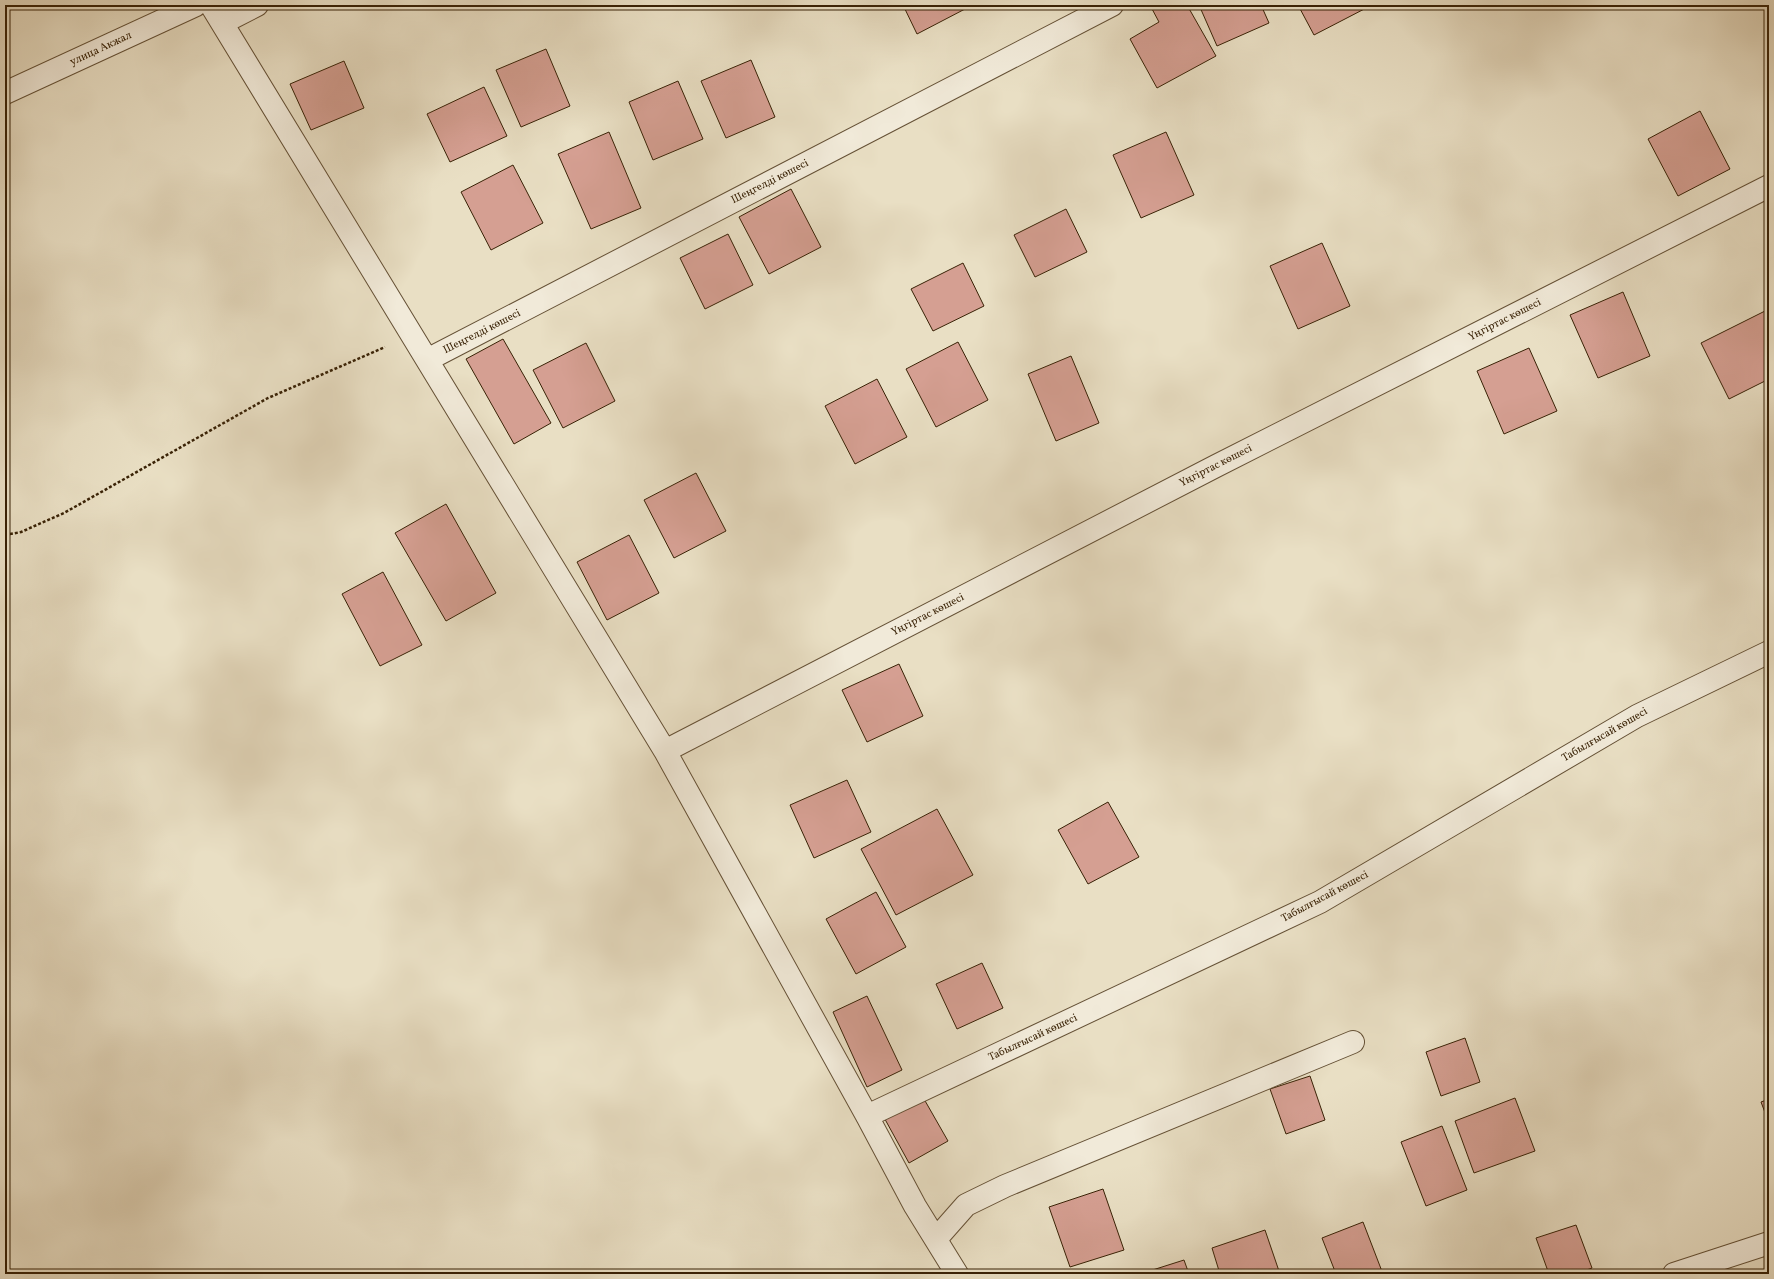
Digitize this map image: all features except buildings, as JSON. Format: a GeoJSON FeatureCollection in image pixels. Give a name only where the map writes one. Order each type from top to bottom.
{"type":"FeatureCollection","features":[{"type":"Feature","properties":{"kind":"street","name":"улица Акжал"},"geometry":{"type":"LineString","coordinates":[[5,93],[196,5]]}},
{"type":"Feature","properties":{"kind":"street"},"geometry":{"type":"LineString","coordinates":[[211,5],[665,751],[867,1116],[915,1206],[957,1274]]}},
{"type":"Feature","properties":{"kind":"street"},"geometry":{"type":"LineString","coordinates":[[222,23],[257,5]]}},
{"type":"Feature","properties":{"kind":"street","name":"Шеңгелді көшесі"},"geometry":{"type":"LineString","coordinates":[[427,360],[1112,5]]}},
{"type":"Feature","properties":{"kind":"street","name":"Үңгіртас көшесі"},"geometry":{"type":"LineString","coordinates":[[665,751],[1216,466],[1769,186]]}},
{"type":"Feature","properties":{"kind":"street","name":"Табылғысай көшесі"},"geometry":{"type":"LineString","coordinates":[[867,1116],[1320,902],[1637,716],[1769,652]]}},
{"type":"Feature","properties":{"kind":"street"},"geometry":{"type":"LineString","coordinates":[[936,1239],[966,1205],[1005,1186],[1353,1042]]}},
{"type":"Feature","properties":{"kind":"street"},"geometry":{"type":"LineString","coordinates":[[1674,1274],[1769,1243]]}},
{"type":"Feature","properties":{"kind":"path"},"geometry":{"type":"LineString","coordinates":[[5,535],[21,532],[64,513],[268,398],[411,335]]}}]}
